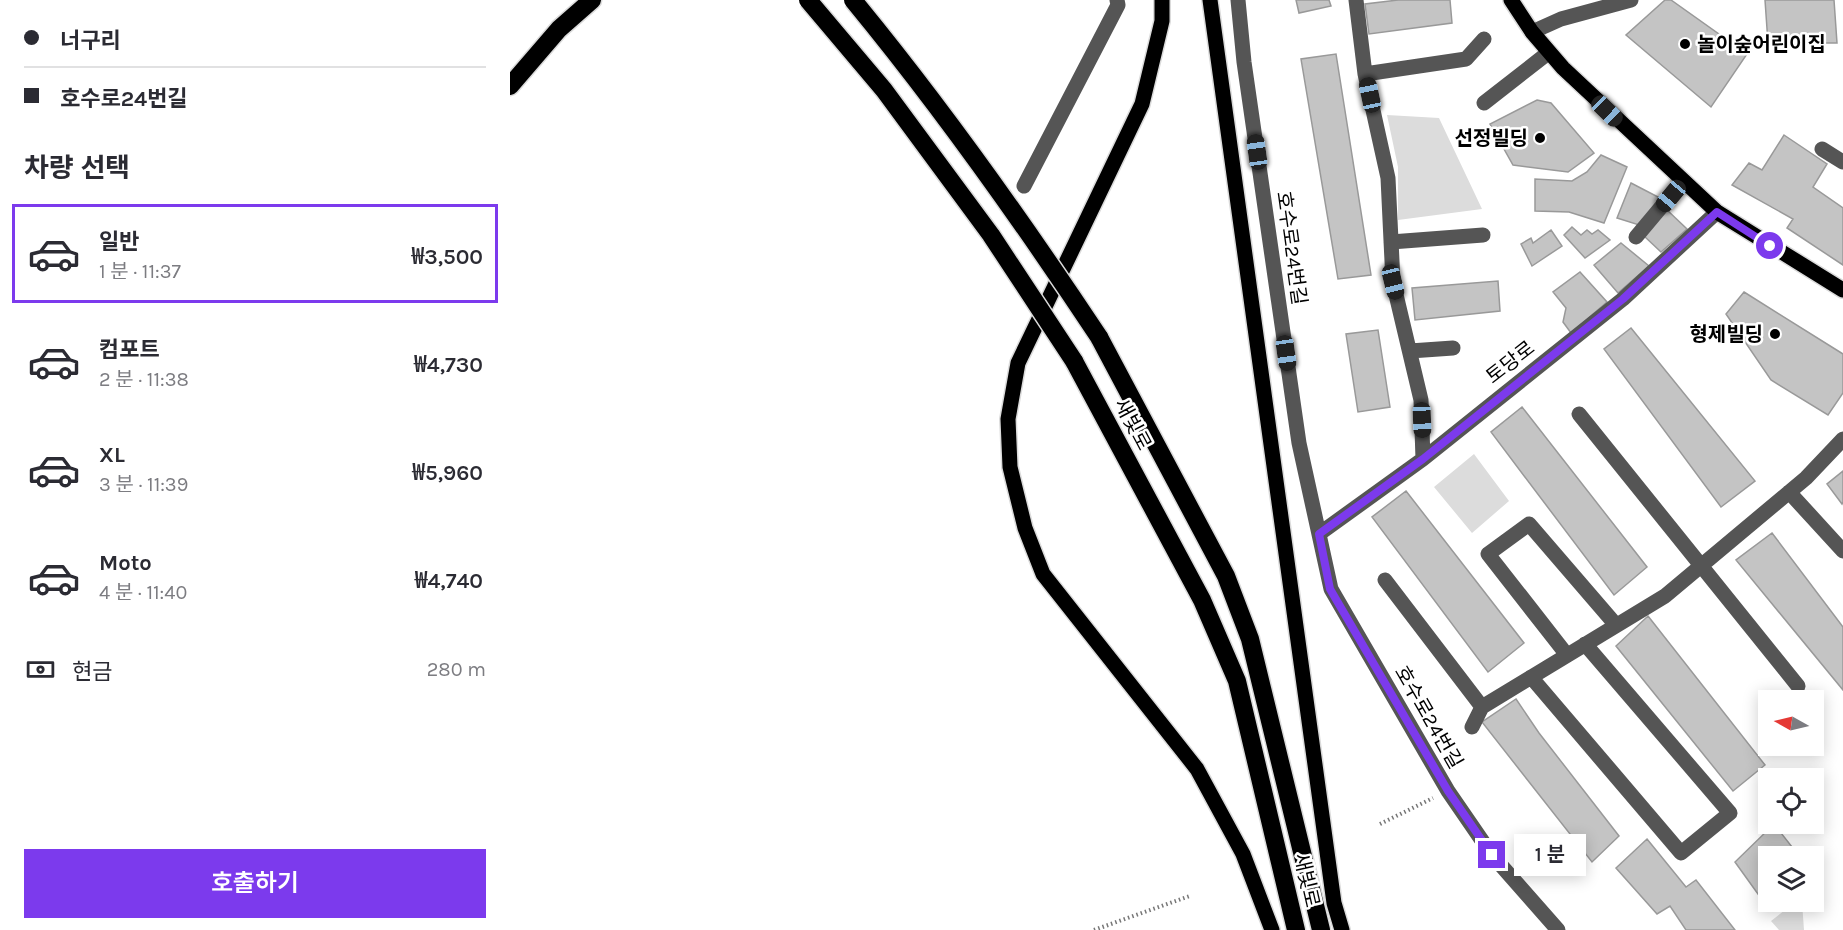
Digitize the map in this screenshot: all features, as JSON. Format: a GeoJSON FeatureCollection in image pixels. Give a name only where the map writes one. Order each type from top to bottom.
{"type":"FeatureCollection","features":[{"type":"Feature","properties":{"kind":"highway"},"geometry":{"type":"LineString","coordinates":[[510,86],[559,29],[592,0]]}},
{"type":"Feature","properties":{"kind":"highway","name":"새빛로"},"geometry":{"type":"LineString","coordinates":[[808,0],[884,90],[971,208],[1074,361],[1202,600],[1237,681],[1296,930]]}},
{"type":"Feature","properties":{"kind":"highway","name":"새빛로"},"geometry":{"type":"LineString","coordinates":[[854,0],[910,70],[1017,215],[1099,338],[1226,576],[1250,639],[1321,930]]}},
{"type":"Feature","properties":{"kind":"main road"},"geometry":{"type":"LineString","coordinates":[[1162,0],[1162,21],[1142,104],[1018,363],[1008,418],[1010,467],[1025,528],[1043,574],[1197,769],[1244,854],[1272,930]]}},
{"type":"Feature","properties":{"kind":"main road"},"geometry":{"type":"LineString","coordinates":[[1210,0],[1334,903],[1342,930]]}},
{"type":"Feature","properties":{"kind":"main road"},"geometry":{"type":"LineString","coordinates":[[1511,0],[1548,53],[1717,212],[1843,290]]}},
{"type":"Feature","properties":{"kind":"street"},"geometry":{"type":"LineString","coordinates":[[1024,186],[1118,4],[1117,0]]}},
{"type":"Feature","properties":{"kind":"street","name":"호수로24번길"},"geometry":{"type":"LineString","coordinates":[[1238,0],[1244,62],[1299,442],[1330,589],[1448,791],[1492,855],[1558,930]]}},
{"type":"Feature","properties":{"kind":"street"},"geometry":{"type":"LineString","coordinates":[[1356,0],[1365,74],[1388,178],[1393,282],[1421,400],[1423,459]]}},
{"type":"Feature","properties":{"kind":"street"},"geometry":{"type":"LineString","coordinates":[[1532,32],[1561,19],[1631,0]]}},
{"type":"Feature","properties":{"kind":"street"},"geometry":{"type":"LineString","coordinates":[[1365,74],[1466,59],[1484,39]]}},
{"type":"Feature","properties":{"kind":"street"},"geometry":{"type":"LineString","coordinates":[[1484,103],[1548,53]]}},
{"type":"Feature","properties":{"kind":"street"},"geometry":{"type":"LineString","coordinates":[[1821,149],[1843,162]]}},
{"type":"Feature","properties":{"kind":"street"},"geometry":{"type":"LineString","coordinates":[[1636,237],[1683,181]]}},
{"type":"Feature","properties":{"kind":"street","name":"토당로"},"geometry":{"type":"LineString","coordinates":[[1319,534],[1423,459],[1623,299],[1717,212]]}},
{"type":"Feature","properties":{"kind":"street"},"geometry":{"type":"LineString","coordinates":[[1391,242],[1483,235]]}},
{"type":"Feature","properties":{"kind":"street"},"geometry":{"type":"LineString","coordinates":[[1410,351],[1453,348]]}},
{"type":"Feature","properties":{"kind":"street"},"geometry":{"type":"LineString","coordinates":[[1579,414],[1798,686]]}},
{"type":"Feature","properties":{"kind":"street"},"geometry":{"type":"LineString","coordinates":[[1472,727],[1482,707],[1665,596],[1789,492],[1843,439]]}},
{"type":"Feature","properties":{"kind":"street"},"geometry":{"type":"LineString","coordinates":[[1789,492],[1843,551]]}},
{"type":"Feature","properties":{"kind":"street"},"geometry":{"type":"LineString","coordinates":[[1567,656],[1488,554],[1528,524],[1616,625]]}},
{"type":"Feature","properties":{"kind":"street"},"geometry":{"type":"LineString","coordinates":[[1385,580],[1482,707]]}},
{"type":"Feature","properties":{"kind":"street"},"geometry":{"type":"LineString","coordinates":[[1531,677],[1681,853],[1730,813],[1585,644]]}},
{"type":"Feature","properties":{"kind":"path","name":"호수로24번길"},"geometry":{"type":"LineString","coordinates":[[1380,824],[1448,791]]}},
{"type":"Feature","properties":{"kind":"path"},"geometry":{"type":"LineString","coordinates":[[1094,930],[1190,896]]}},
{"type":"Feature","properties":{"kind":"shaded area"},"geometry":{"type":"Polygon","coordinates":[[[1387,115],[1439,118],[1482,209],[1398,220],[1398,167],[1387,115]]]}},
{"type":"Feature","properties":{"kind":"shaded area"},"geometry":{"type":"Polygon","coordinates":[[[1474,454],[1509,501],[1472,533],[1434,487],[1474,454]]]}},
{"type":"Feature","properties":{"kind":"shaded area"},"geometry":{"type":"Polygon","coordinates":[[[1782,912],[1803,912],[1804,930],[1779,930],[1771,921],[1782,912]]]}},
{"type":"Feature","properties":{"kind":"building"},"geometry":{"type":"Polygon","coordinates":[[[1296,0],[1329,0],[1331,6],[1299,13],[1296,0]]]}},
{"type":"Feature","properties":{"kind":"building"},"geometry":{"type":"Polygon","coordinates":[[[1398,0],[1450,0],[1452,23],[1369,34],[1365,4],[1398,0]]]}},
{"type":"Feature","properties":{"kind":"building","name":"놀이숲어린이집"},"geometry":{"type":"Polygon","coordinates":[[[1665,0],[1671,0],[1747,54],[1711,107],[1626,35],[1665,0]]]}},
{"type":"Feature","properties":{"kind":"building"},"geometry":{"type":"Polygon","coordinates":[[[1765,0],[1834,0],[1837,43],[1768,43],[1765,0]]]}},
{"type":"Feature","properties":{"kind":"building"},"geometry":{"type":"Polygon","coordinates":[[[1336,54],[1371,275],[1338,279],[1301,59],[1336,54]]]}},
{"type":"Feature","properties":{"kind":"building","name":"선정빌딩"},"geometry":{"type":"Polygon","coordinates":[[[1537,100],[1551,103],[1594,153],[1568,172],[1513,165],[1490,124],[1537,100]]]}},
{"type":"Feature","properties":{"kind":"building"},"geometry":{"type":"Polygon","coordinates":[[[1784,135],[1827,164],[1813,187],[1843,208],[1843,265],[1787,228],[1793,219],[1732,185],[1749,163],[1762,170],[1784,135]]]}},
{"type":"Feature","properties":{"kind":"building"},"geometry":{"type":"Polygon","coordinates":[[[1601,155],[1627,167],[1604,223],[1569,212],[1535,211],[1535,179],[1572,181],[1587,172],[1601,155]]]}},
{"type":"Feature","properties":{"kind":"building"},"geometry":{"type":"Polygon","coordinates":[[[1631,183],[1660,198],[1639,225],[1617,218],[1631,183]]]}},
{"type":"Feature","properties":{"kind":"building"},"geometry":{"type":"Polygon","coordinates":[[[1666,209],[1687,229],[1661,252],[1644,236],[1666,209]]]}},
{"type":"Feature","properties":{"kind":"building"},"geometry":{"type":"Polygon","coordinates":[[[1572,227],[1581,235],[1587,230],[1592,234],[1598,230],[1610,240],[1585,258],[1564,235],[1572,227]]]}},
{"type":"Feature","properties":{"kind":"building"},"geometry":{"type":"Polygon","coordinates":[[[1551,230],[1562,246],[1532,266],[1521,244],[1531,238],[1533,243],[1551,230]]]}},
{"type":"Feature","properties":{"kind":"building"},"geometry":{"type":"Polygon","coordinates":[[[1621,243],[1649,266],[1618,293],[1594,265],[1621,243]]]}},
{"type":"Feature","properties":{"kind":"building"},"geometry":{"type":"Polygon","coordinates":[[[1580,272],[1607,302],[1571,333],[1563,322],[1566,308],[1553,292],[1580,272]]]}},
{"type":"Feature","properties":{"kind":"building"},"geometry":{"type":"Polygon","coordinates":[[[1498,281],[1500,311],[1415,320],[1412,288],[1498,281]]]}},
{"type":"Feature","properties":{"kind":"building","name":"형제빌딩"},"geometry":{"type":"Polygon","coordinates":[[[1744,292],[1843,354],[1843,393],[1828,415],[1771,380],[1726,314],[1744,292]]]}},
{"type":"Feature","properties":{"kind":"building"},"geometry":{"type":"Polygon","coordinates":[[[1631,328],[1755,481],[1721,507],[1604,349],[1631,328]]]}},
{"type":"Feature","properties":{"kind":"building"},"geometry":{"type":"Polygon","coordinates":[[[1378,330],[1390,407],[1358,412],[1346,334],[1378,330]]]}},
{"type":"Feature","properties":{"kind":"building"},"geometry":{"type":"Polygon","coordinates":[[[1522,407],[1647,567],[1614,595],[1491,432],[1522,407]]]}},
{"type":"Feature","properties":{"kind":"building"},"geometry":{"type":"Polygon","coordinates":[[[1843,471],[1843,502],[1842,504],[1827,484],[1843,471]]]}},
{"type":"Feature","properties":{"kind":"building"},"geometry":{"type":"Polygon","coordinates":[[[1406,491],[1524,643],[1488,672],[1372,517],[1406,491]]]}},
{"type":"Feature","properties":{"kind":"building"},"geometry":{"type":"Polygon","coordinates":[[[1772,533],[1843,627],[1843,690],[1736,560],[1772,533]]]}},
{"type":"Feature","properties":{"kind":"building"},"geometry":{"type":"Polygon","coordinates":[[[1648,616],[1765,765],[1758,768],[1758,771],[1733,791],[1616,646],[1648,616]]]}},
{"type":"Feature","properties":{"kind":"building"},"geometry":{"type":"Polygon","coordinates":[[[1516,699],[1539,733],[1619,836],[1592,862],[1482,722],[1516,699]]]}},
{"type":"Feature","properties":{"kind":"building"},"geometry":{"type":"Polygon","coordinates":[[[1764,834],[1782,834],[1791,846],[1758,846],[1758,894],[1735,862],[1764,834]]]}},
{"type":"Feature","properties":{"kind":"building"},"geometry":{"type":"Polygon","coordinates":[[[1647,839],[1686,887],[1696,880],[1735,930],[1686,930],[1670,906],[1657,914],[1616,868],[1647,839]]]}},
{"type":"Feature","properties":{"kind":"place","name":"놀이숲어린이집"},"geometry":{"type":"Point","coordinates":[1685,44]}},
{"type":"Feature","properties":{"kind":"place","name":"선정빌딩"},"geometry":{"type":"Point","coordinates":[1540,138]}},
{"type":"Feature","properties":{"kind":"place","name":"형제빌딩"},"geometry":{"type":"Point","coordinates":[1775,334]}},
{"type":"Feature","properties":{"kind":"route"},"geometry":{"type":"LineString","coordinates":[[1492,855],[1448,791],[1330,589],[1319,534],[1423,459],[1623,299],[1717,212],[1770,246]]}}]}
